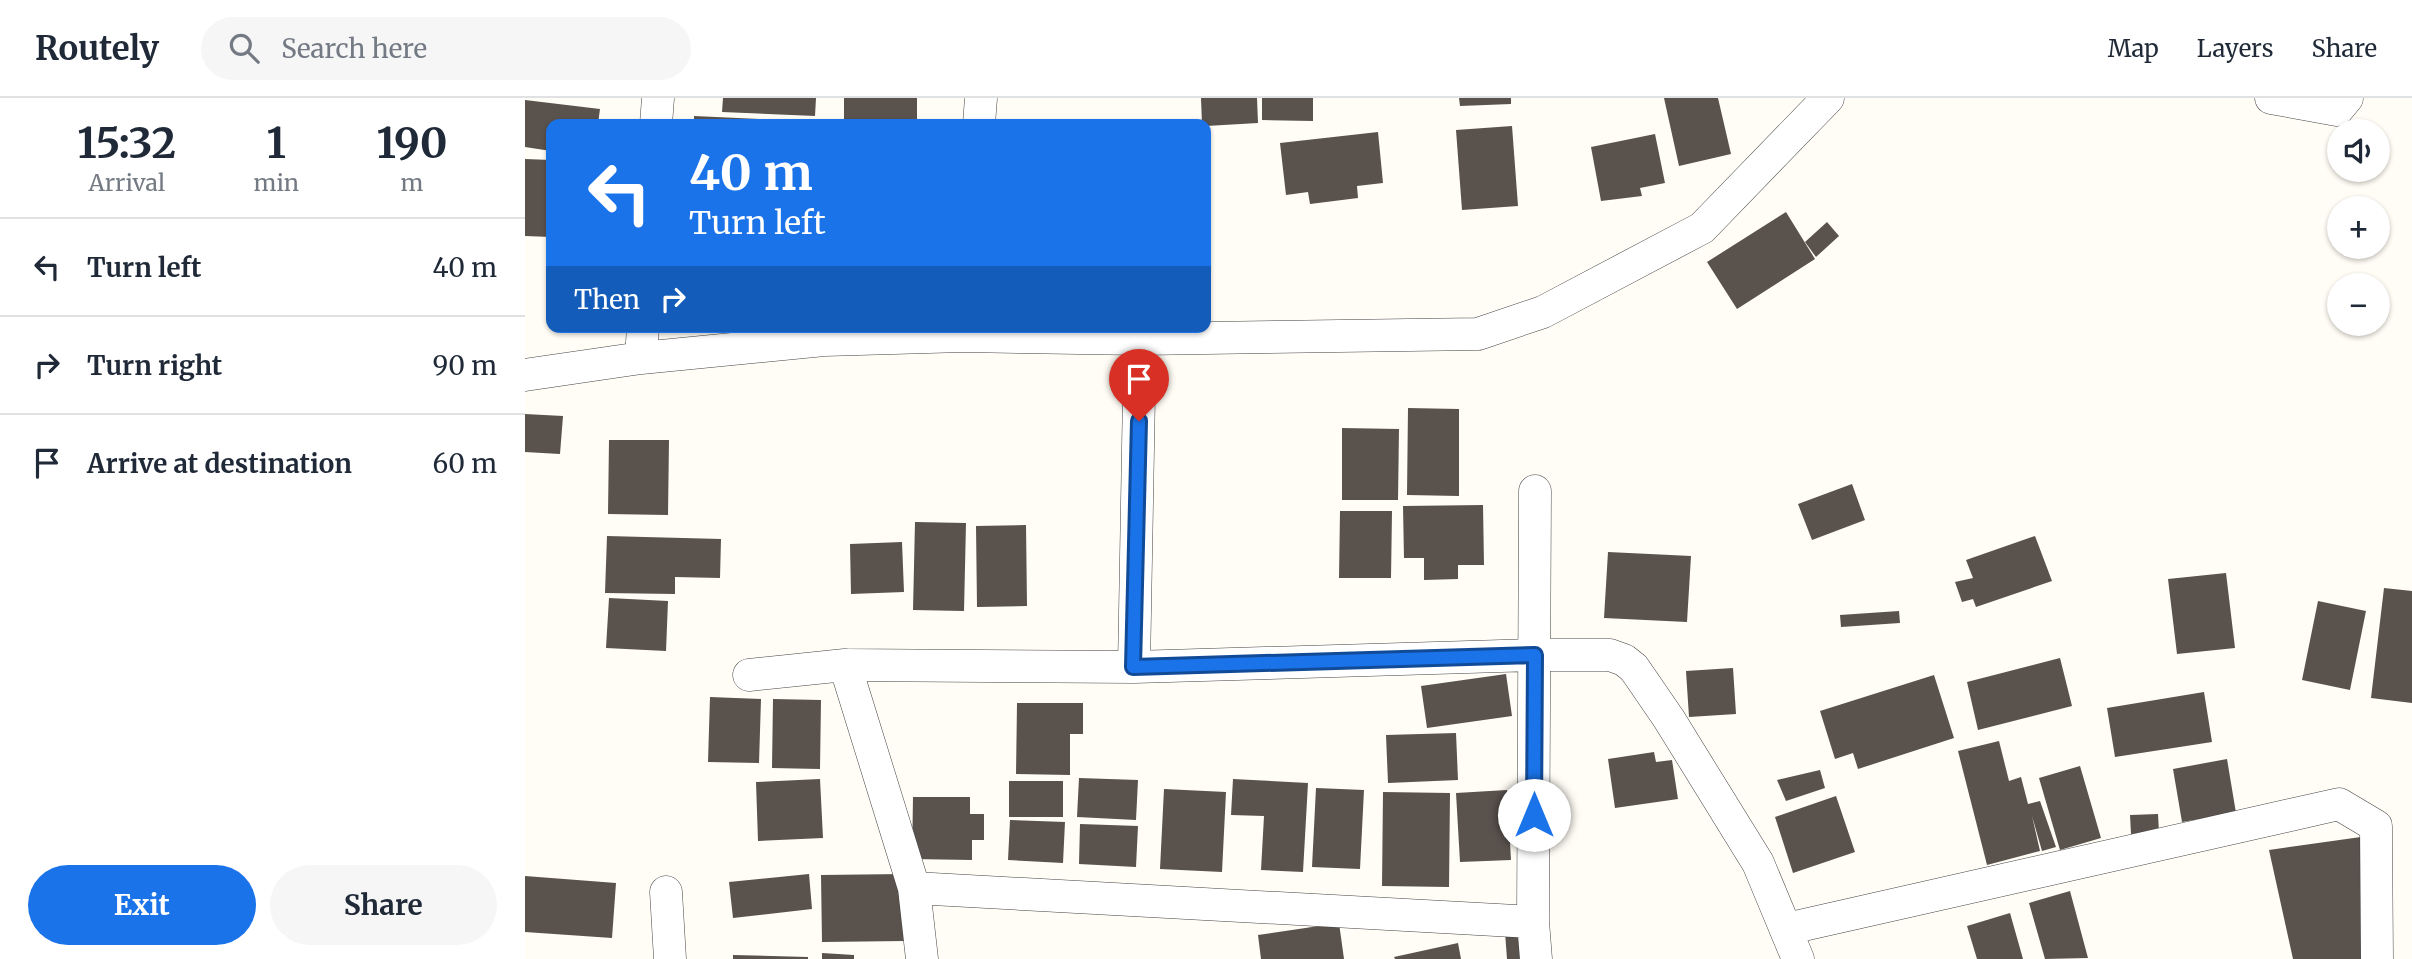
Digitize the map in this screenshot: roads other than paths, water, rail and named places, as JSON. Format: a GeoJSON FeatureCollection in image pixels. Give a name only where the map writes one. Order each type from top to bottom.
{"type":"FeatureCollection","features":[{"type":"Feature","properties":{"kind":"street"},"geometry":{"type":"LineString","coordinates":[[656,119],[658,98]]}},
{"type":"Feature","properties":{"kind":"street"},"geometry":{"type":"LineString","coordinates":[[979,119],[981,98]]}},
{"type":"Feature","properties":{"kind":"street"},"geometry":{"type":"LineString","coordinates":[[1007,333],[1140,339],[1478,334],[1543,312],[1703,228],[1828,98]]}},
{"type":"Feature","properties":{"kind":"street"},"geometry":{"type":"LineString","coordinates":[[2271,98],[2337,110],[2347,98]]}},
{"type":"Feature","properties":{"kind":"street"},"geometry":{"type":"LineString","coordinates":[[641,358],[643,333]]}},
{"type":"Feature","properties":{"kind":"street"},"geometry":{"type":"LineString","coordinates":[[525,375],[641,358],[824,340],[932,333]]}},
{"type":"Feature","properties":{"kind":"street"},"geometry":{"type":"LineString","coordinates":[[1133,667],[1140,339]]}},
{"type":"Feature","properties":{"kind":"street"},"geometry":{"type":"LineString","coordinates":[[1535,491],[1533,922],[1536,959]]}},
{"type":"Feature","properties":{"kind":"street"},"geometry":{"type":"LineString","coordinates":[[749,675],[845,665],[1133,667],[1535,655],[1610,656],[1624,660],[1634,668],[1669,719],[1758,863],[1798,959]]}},
{"type":"Feature","properties":{"kind":"street"},"geometry":{"type":"LineString","coordinates":[[845,665],[914,888],[922,959]]}},
{"type":"Feature","properties":{"kind":"street"},"geometry":{"type":"LineString","coordinates":[[1786,929],[2339,804],[2376,826],[2377,959]]}},
{"type":"Feature","properties":{"kind":"street"},"geometry":{"type":"LineString","coordinates":[[914,888],[1533,922]]}},
{"type":"Feature","properties":{"kind":"street"},"geometry":{"type":"LineString","coordinates":[[666,892],[670,959]]}}]}
